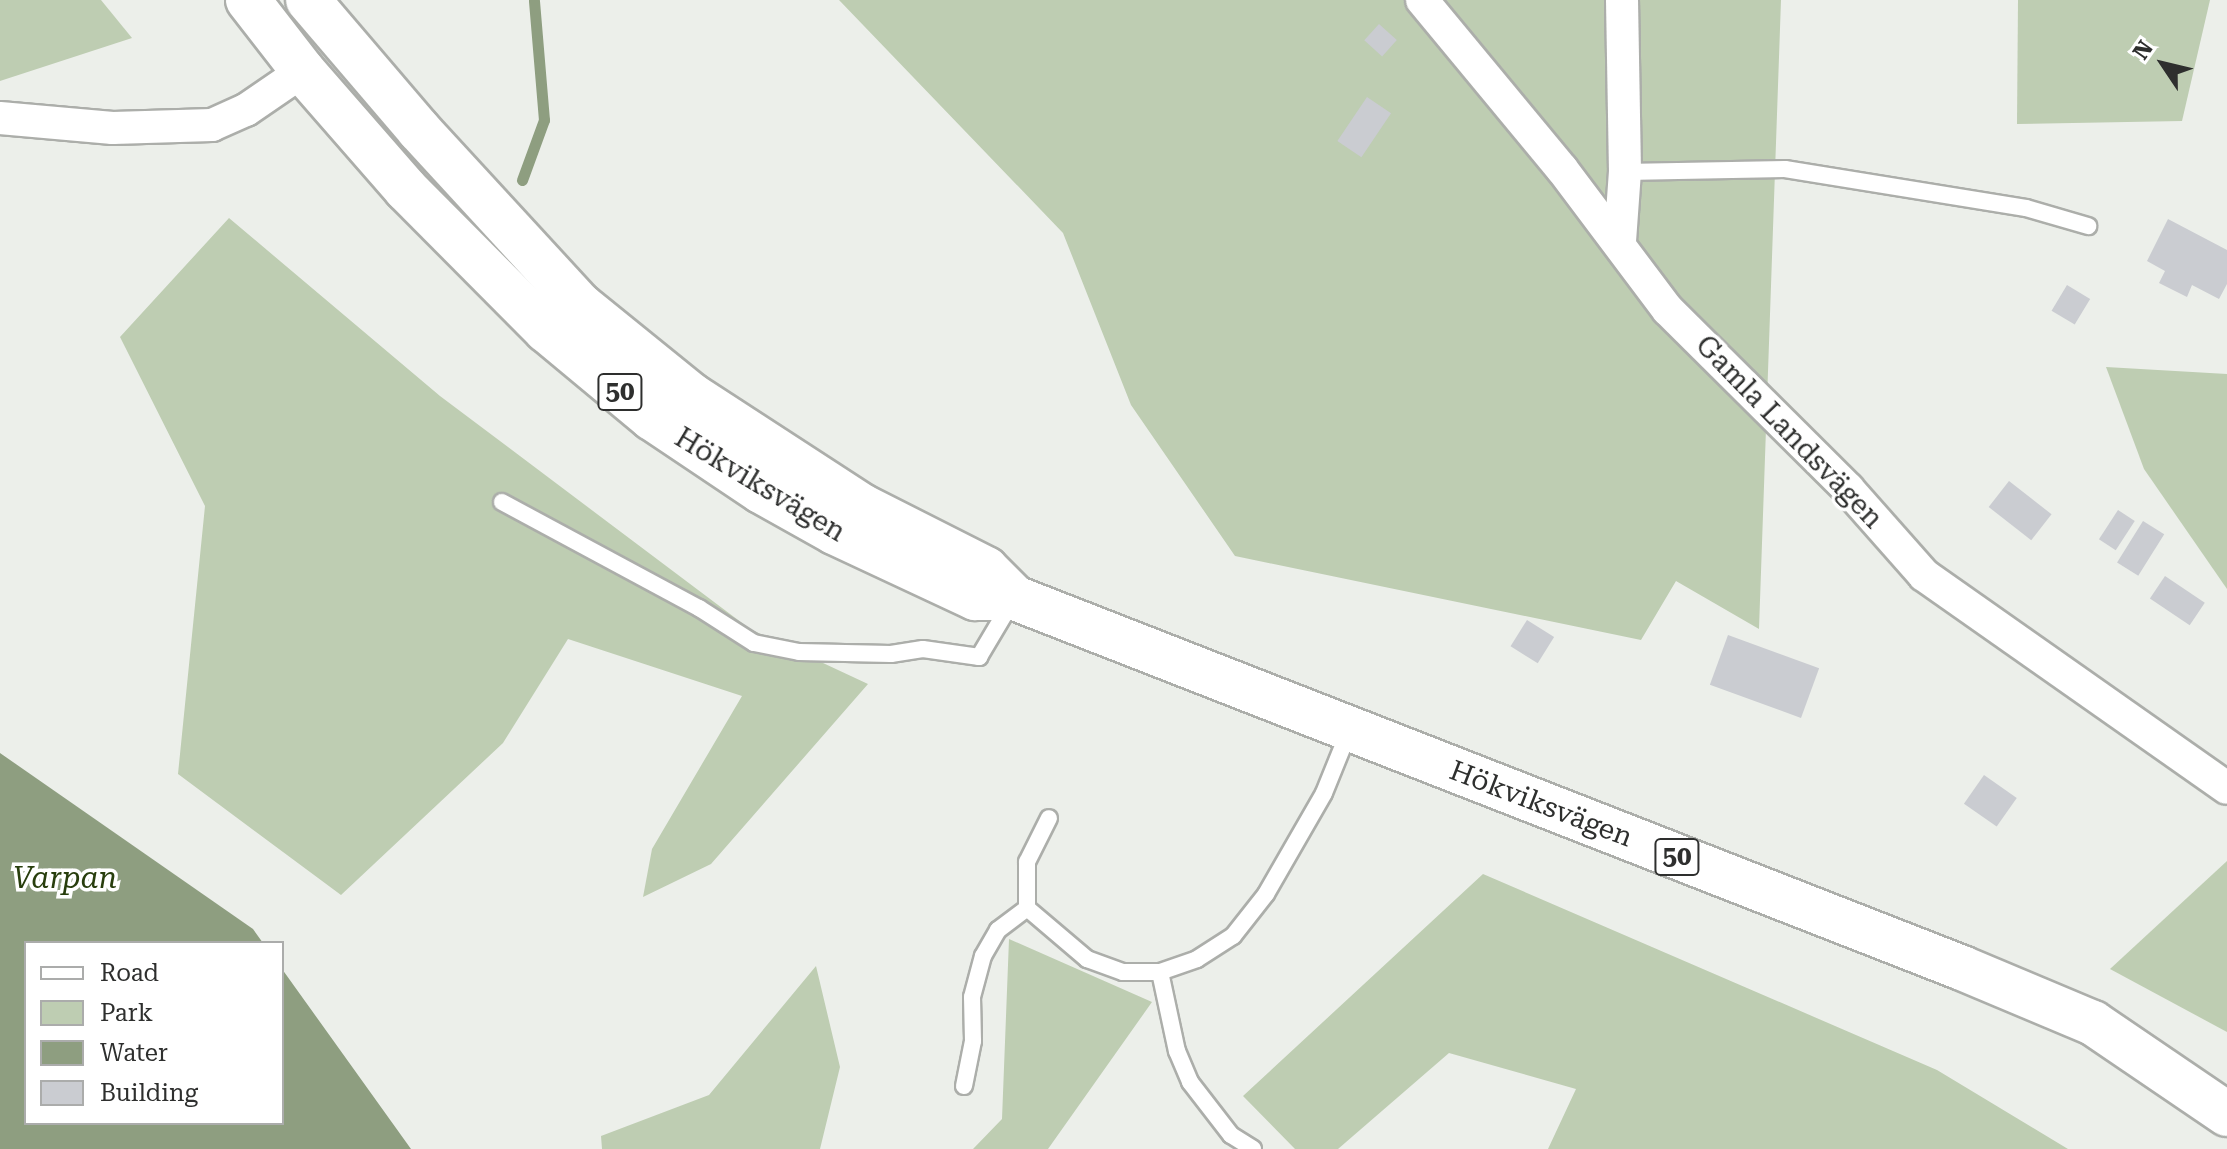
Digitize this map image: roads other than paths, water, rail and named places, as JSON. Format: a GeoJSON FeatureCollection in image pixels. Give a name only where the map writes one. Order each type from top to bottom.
{"type":"FeatureCollection","features":[{"type":"Feature","properties":{"kind":"main road","name":"50"},"geometry":{"type":"LineString","coordinates":[[248,0],[303,71]]}},
{"type":"Feature","properties":{"kind":"main road","name":"50"},"geometry":{"type":"LineString","coordinates":[[308,0],[340,39]]}},
{"type":"Feature","properties":{"kind":"main road"},"geometry":{"type":"LineString","coordinates":[[303,71],[340,39]]}},
{"type":"Feature","properties":{"kind":"main road","name":"Hökviksvägen"},"geometry":{"type":"LineString","coordinates":[[340,39],[476,195],[580,305],[691,395],[862,506],[986,569],[1015,598]]}},
{"type":"Feature","properties":{"kind":"main road","name":"Hökviksvägen"},"geometry":{"type":"LineString","coordinates":[[303,71],[406,189],[546,330],[652,418],[766,493],[846,538],[975,598],[1015,598],[1947,962],[2093,1023],[2227,1114]]}},
{"type":"Feature","properties":{"kind":"street","name":"Gamla Landsvägen"},"geometry":{"type":"LineString","coordinates":[[1422,0],[1620,241],[1668,310],[1848,489],[1924,575],[2227,788]]}},
{"type":"Feature","properties":{"kind":"street"},"geometry":{"type":"LineString","coordinates":[[1620,241],[1625,172],[1622,0]]}},
{"type":"Feature","properties":{"kind":"street"},"geometry":{"type":"LineString","coordinates":[[0,118],[113,128],[212,125],[246,110],[303,71]]}},
{"type":"Feature","properties":{"kind":"lane"},"geometry":{"type":"LineString","coordinates":[[1625,172],[1785,169],[2026,208],[2088,226]]}},
{"type":"Feature","properties":{"kind":"lane"},"geometry":{"type":"LineString","coordinates":[[502,502],[699,608],[754,643],[799,652],[891,654],[923,649],[979,657],[1015,598]]}},
{"type":"Feature","properties":{"kind":"lane"},"geometry":{"type":"LineString","coordinates":[[1049,818],[1027,862],[1027,908],[1087,959],[1123,972],[1160,972],[1197,959],[1233,936],[1266,894],[1324,793],[1350,729]]}},
{"type":"Feature","properties":{"kind":"lane"},"geometry":{"type":"LineString","coordinates":[[964,1086],[973,1041],[972,997],[983,956],[998,930],[1027,908]]}},
{"type":"Feature","properties":{"kind":"lane"},"geometry":{"type":"LineString","coordinates":[[1160,972],[1177,1051],[1190,1082],[1231,1135],[1253,1149]]}},
{"type":"Feature","properties":{"kind":"water","name":"Varpan"},"geometry":{"type":"Polygon","coordinates":[[[0,753],[253,929],[262,941],[24,941],[24,1125],[284,1125],[284,972],[411,1149],[0,1149],[0,753]]]}},
{"type":"Feature","properties":{"kind":"waterway"},"geometry":{"type":"LineString","coordinates":[[522,180],[544,120],[534,0]]}}]}
